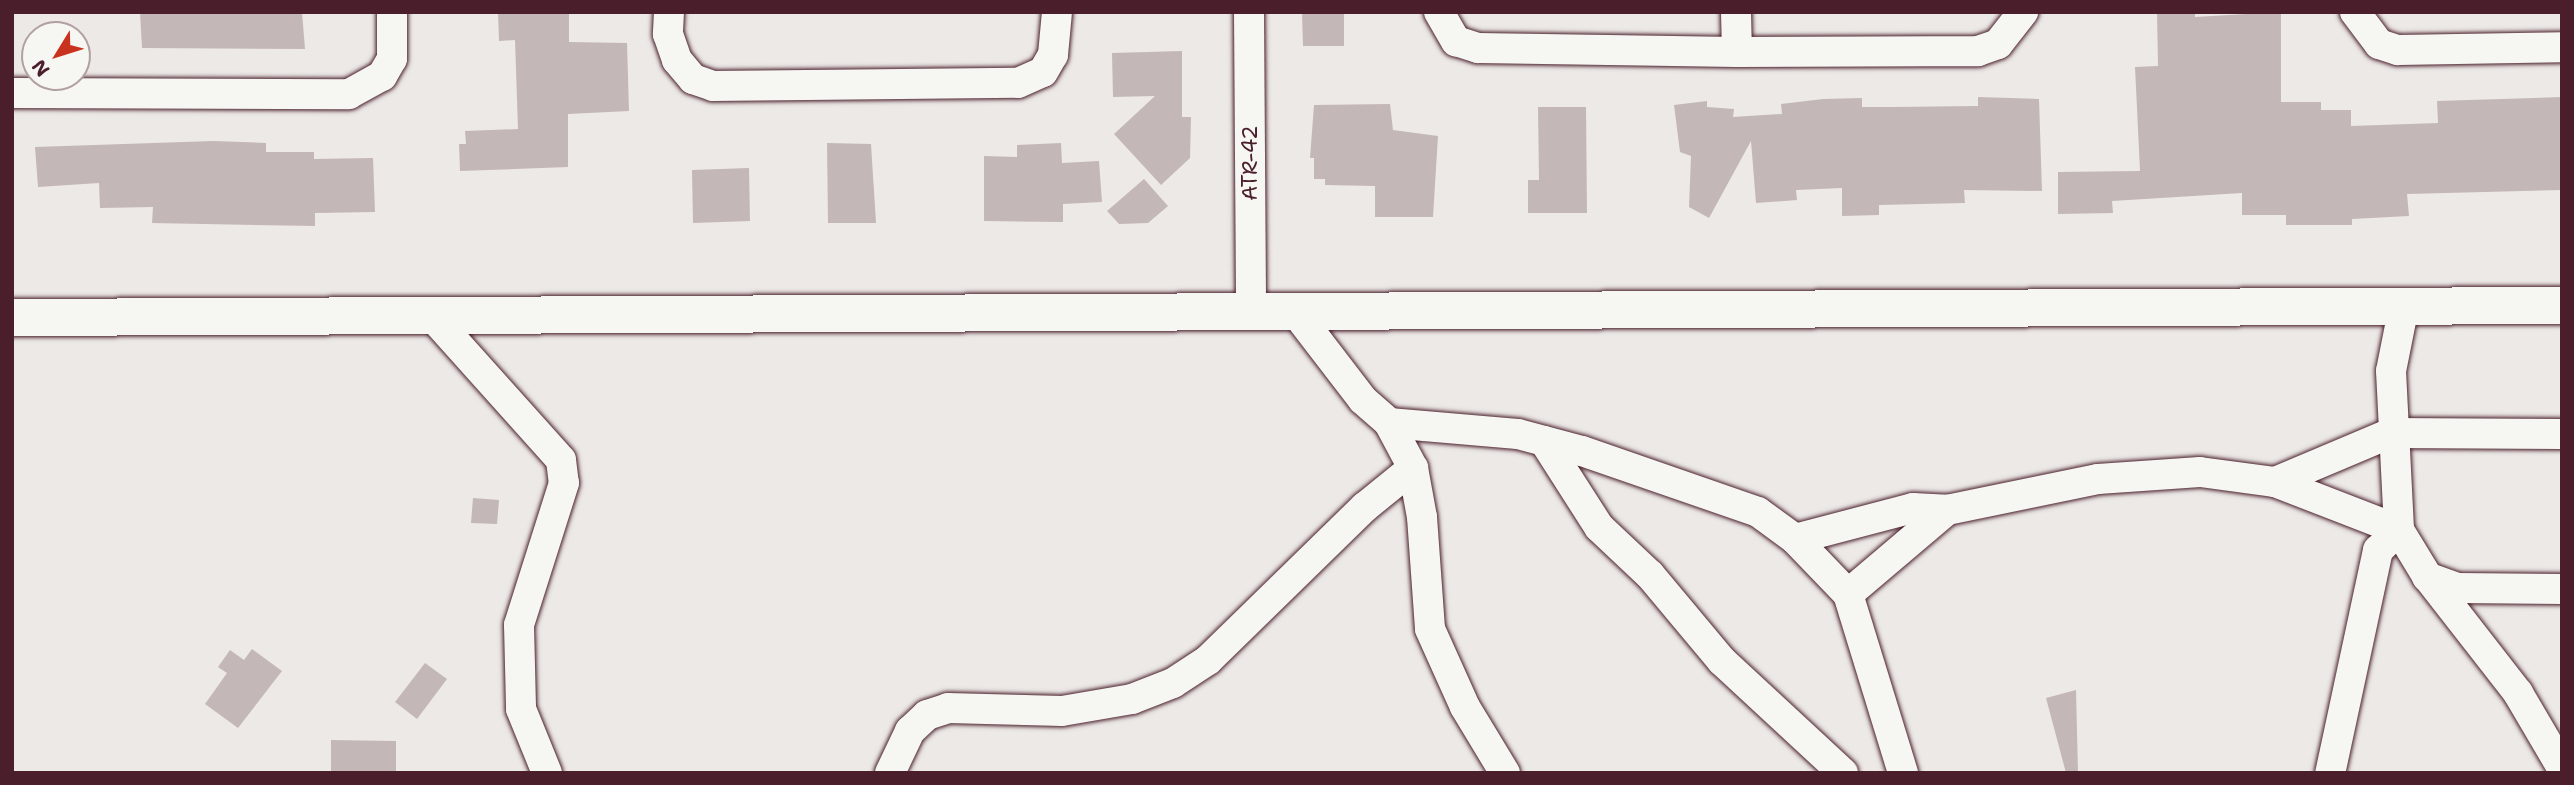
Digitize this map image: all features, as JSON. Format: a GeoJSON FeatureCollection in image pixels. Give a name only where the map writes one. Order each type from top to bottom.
{"type":"FeatureCollection","features":[{"type":"Feature","properties":{"kind":"main road"},"geometry":{"type":"LineString","coordinates":[[12,317],[1297,314],[2562,305]]}},
{"type":"Feature","properties":{"kind":"street"},"geometry":{"type":"LineString","coordinates":[[12,93],[349,94],[382,76],[392,59],[392,12]]}},
{"type":"Feature","properties":{"kind":"street"},"geometry":{"type":"LineString","coordinates":[[669,12],[668,34],[677,60],[693,79],[713,86],[1018,83],[1043,72],[1053,55],[1057,12]]}},
{"type":"Feature","properties":{"kind":"street","name":"ATR-42"},"geometry":{"type":"LineString","coordinates":[[1250,12],[1251,314]]}},
{"type":"Feature","properties":{"kind":"street"},"geometry":{"type":"LineString","coordinates":[[1438,12],[1456,41],[1478,48],[1737,52],[1978,51],[1998,44],[2023,12]]}},
{"type":"Feature","properties":{"kind":"street"},"geometry":{"type":"LineString","coordinates":[[1736,12],[1737,52]]}},
{"type":"Feature","properties":{"kind":"street"},"geometry":{"type":"LineString","coordinates":[[2355,12],[2379,44],[2398,50],[2562,47]]}},
{"type":"Feature","properties":{"kind":"street"},"geometry":{"type":"LineString","coordinates":[[2404,306],[2391,371],[2391,433],[2399,530],[2427,576],[2518,693],[2562,768]]}},
{"type":"Feature","properties":{"kind":"street"},"geometry":{"type":"LineString","coordinates":[[1297,314],[1363,400],[1389,423],[1413,468],[1422,517],[1430,629],[1465,707],[1505,773]]}},
{"type":"Feature","properties":{"kind":"street"},"geometry":{"type":"LineString","coordinates":[[432,316],[561,460],[564,483],[519,625],[521,709],[536,766]]}},
{"type":"Feature","properties":{"kind":"street"},"geometry":{"type":"LineString","coordinates":[[1389,423],[1518,434],[1758,512],[1795,539],[1848,594],[1903,773]]}},
{"type":"Feature","properties":{"kind":"street"},"geometry":{"type":"LineString","coordinates":[[2275,482],[2391,433],[2562,434]]}},
{"type":"Feature","properties":{"kind":"street"},"geometry":{"type":"LineString","coordinates":[[1544,441],[1599,527],[1650,575],[1722,661],[1843,773]]}},
{"type":"Feature","properties":{"kind":"street"},"geometry":{"type":"LineString","coordinates":[[890,773],[910,731],[927,715],[948,708],[1062,711],[1132,699],[1172,683],[1208,660],[1365,506],[1413,468]]}},
{"type":"Feature","properties":{"kind":"street"},"geometry":{"type":"LineString","coordinates":[[1795,539],[1913,508],[1947,510],[2098,479],[2200,472],[2275,482],[2399,530]]}},
{"type":"Feature","properties":{"kind":"street"},"geometry":{"type":"LineString","coordinates":[[1848,594],[1947,510]]}},
{"type":"Feature","properties":{"kind":"street"},"geometry":{"type":"LineString","coordinates":[[2330,773],[2378,550],[2399,530]]}},
{"type":"Feature","properties":{"kind":"street"},"geometry":{"type":"LineString","coordinates":[[2427,576],[2457,588],[2562,589]]}},
{"type":"Feature","properties":{"kind":"building"},"geometry":{"type":"Polygon","coordinates":[[[140,12],[302,12],[305,49],[142,48],[140,12]]]}},
{"type":"Feature","properties":{"kind":"building"},"geometry":{"type":"Polygon","coordinates":[[[498,12],[569,12],[569,42],[627,43],[629,111],[568,114],[568,167],[460,171],[459,144],[466,144],[465,131],[518,129],[515,40],[499,41],[498,12]]]}},
{"type":"Feature","properties":{"kind":"building"},"geometry":{"type":"Polygon","coordinates":[[[1302,12],[1344,12],[1344,46],[1303,46],[1302,12]]]}},
{"type":"Feature","properties":{"kind":"building"},"geometry":{"type":"Polygon","coordinates":[[[2157,12],[2195,12],[2195,17],[2281,12],[2281,102],[2321,102],[2321,110],[2351,110],[2351,126],[2438,123],[2437,101],[2562,97],[2562,190],[2407,194],[2409,216],[2352,219],[2352,225],[2286,225],[2286,215],[2242,215],[2242,193],[2112,201],[2113,213],[2058,214],[2058,172],[2140,171],[2135,67],[2158,66],[2157,12]]]}},
{"type":"Feature","properties":{"kind":"building"},"geometry":{"type":"Polygon","coordinates":[[[1182,51],[1182,117],[1191,117],[1190,158],[1161,185],[1114,134],[1155,96],[1113,97],[1112,53],[1182,51]]]}},
{"type":"Feature","properties":{"kind":"building"},"geometry":{"type":"Polygon","coordinates":[[[1978,97],[2039,99],[2042,191],[1964,190],[1965,203],[1879,205],[1879,215],[1842,216],[1842,188],[1796,190],[1797,200],[1756,203],[1751,141],[1709,218],[1689,207],[1691,156],[1680,152],[1674,105],[1707,101],[1707,107],[1734,109],[1733,117],[1782,114],[1781,104],[1823,99],[1862,98],[1862,107],[1978,106],[1978,97]]]}},
{"type":"Feature","properties":{"kind":"building"},"geometry":{"type":"Polygon","coordinates":[[[1390,104],[1393,130],[1438,136],[1433,217],[1375,217],[1375,186],[1325,185],[1325,179],[1314,179],[1314,158],[1310,158],[1314,105],[1390,104]]]}},
{"type":"Feature","properties":{"kind":"building"},"geometry":{"type":"Polygon","coordinates":[[[1538,107],[1586,107],[1587,213],[1528,213],[1528,180],[1539,180],[1538,107]]]}},
{"type":"Feature","properties":{"kind":"building"},"geometry":{"type":"Polygon","coordinates":[[[213,141],[266,143],[266,152],[314,152],[314,159],[373,158],[375,212],[315,213],[315,226],[152,223],[153,207],[100,208],[99,183],[38,187],[35,147],[213,141]]]}},
{"type":"Feature","properties":{"kind":"building"},"geometry":{"type":"Polygon","coordinates":[[[827,143],[871,144],[876,223],[828,223],[827,143]]]}},
{"type":"Feature","properties":{"kind":"building"},"geometry":{"type":"Polygon","coordinates":[[[1061,143],[1062,163],[1099,161],[1102,202],[1063,204],[1063,222],[984,221],[984,156],[1017,157],[1017,145],[1061,143]]]}},
{"type":"Feature","properties":{"kind":"building"},"geometry":{"type":"Polygon","coordinates":[[[749,168],[750,221],[693,223],[692,170],[749,168]]]}},
{"type":"Feature","properties":{"kind":"building"},"geometry":{"type":"Polygon","coordinates":[[[1144,179],[1168,206],[1148,223],[1119,224],[1107,211],[1144,179]]]}},
{"type":"Feature","properties":{"kind":"building"},"geometry":{"type":"Polygon","coordinates":[[[473,498],[499,500],[497,524],[471,523],[473,498]]]}},
{"type":"Feature","properties":{"kind":"building"},"geometry":{"type":"Polygon","coordinates":[[[252,649],[282,671],[238,728],[205,704],[227,673],[218,667],[230,650],[244,660],[252,649]]]}},
{"type":"Feature","properties":{"kind":"building"},"geometry":{"type":"Polygon","coordinates":[[[425,663],[447,679],[417,719],[395,702],[425,663]]]}},
{"type":"Feature","properties":{"kind":"building"},"geometry":{"type":"Polygon","coordinates":[[[2076,690],[2078,773],[2066,773],[2046,698],[2076,690]]]}},
{"type":"Feature","properties":{"kind":"building"},"geometry":{"type":"Polygon","coordinates":[[[331,740],[396,741],[396,773],[331,773],[331,740]]]}}]}
